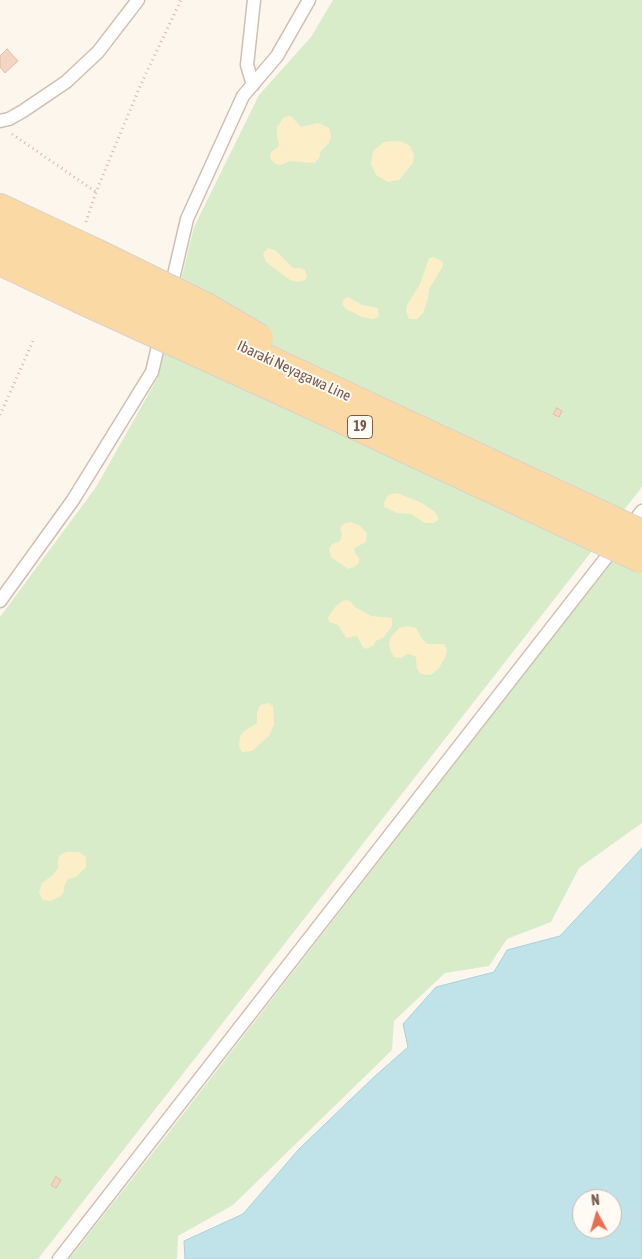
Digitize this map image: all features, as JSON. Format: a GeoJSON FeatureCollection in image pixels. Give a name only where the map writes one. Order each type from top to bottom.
{"type":"FeatureCollection","features":[{"type":"Feature","properties":{"kind":"main road"},"geometry":{"type":"LineString","coordinates":[[0,208],[83,285],[177,364],[405,435]]}},
{"type":"Feature","properties":{"kind":"main road","name":"Ibaraki Neyagawa Line"},"geometry":{"type":"LineString","coordinates":[[0,234],[83,285],[405,435],[642,534]]}},
{"type":"Feature","properties":{"kind":"main road","name":"Ibaraki Neyagawa Line"},"geometry":{"type":"LineString","coordinates":[[0,261],[83,285]]}},
{"type":"Feature","properties":{"kind":"main road"},"geometry":{"type":"LineString","coordinates":[[0,282],[83,285]]}},
{"type":"Feature","properties":{"kind":"main road","name":"Ibaraki Neyagawa Line"},"geometry":{"type":"LineString","coordinates":[[405,435],[642,559]]}},
{"type":"Feature","properties":{"kind":"lane"},"geometry":{"type":"LineString","coordinates":[[4,126],[9,119],[23,112],[66,82],[98,52],[138,0]]}},
{"type":"Feature","properties":{"kind":"lane"},"geometry":{"type":"LineString","coordinates":[[253,85],[247,65],[254,0]]}},
{"type":"Feature","properties":{"kind":"lane"},"geometry":{"type":"LineString","coordinates":[[0,601],[73,500],[152,372],[187,219],[243,96],[277,56],[309,0]]}},
{"type":"Feature","properties":{"kind":"lane"},"geometry":{"type":"LineString","coordinates":[[58,1259],[642,512]]}},
{"type":"Feature","properties":{"kind":"path"},"geometry":{"type":"LineString","coordinates":[[85,224],[96,192],[141,84],[181,0]]}},
{"type":"Feature","properties":{"kind":"path"},"geometry":{"type":"LineString","coordinates":[[4,126],[96,192]]}},
{"type":"Feature","properties":{"kind":"path"},"geometry":{"type":"LineString","coordinates":[[0,415],[33,342]]}},
{"type":"Feature","properties":{"kind":"green space"},"geometry":{"type":"Polygon","coordinates":[[[333,0],[642,0],[642,487],[38,1259],[0,1259],[0,617],[96,487],[157,379],[194,227],[259,95],[311,37],[333,0]]]}},
{"type":"Feature","properties":{"kind":"green space"},"geometry":{"type":"Polygon","coordinates":[[[642,524],[642,823],[579,868],[551,922],[507,939],[489,966],[445,973],[394,1021],[392,1050],[233,1205],[178,1236],[177,1259],[69,1259],[603,572],[642,524]]]}},
{"type":"Feature","properties":{"kind":"sand"},"geometry":{"type":"Polygon","coordinates":[[[291,116],[301,127],[318,123],[329,128],[331,136],[329,143],[321,151],[315,163],[290,161],[281,165],[275,164],[270,158],[271,152],[279,146],[277,127],[284,117],[291,116]]]}},
{"type":"Feature","properties":{"kind":"sand"},"geometry":{"type":"Polygon","coordinates":[[[396,141],[410,146],[414,155],[413,163],[399,180],[388,182],[376,175],[371,164],[373,151],[384,142],[396,141]]]}},
{"type":"Feature","properties":{"kind":"sand"},"geometry":{"type":"Polygon","coordinates":[[[268,248],[275,250],[293,268],[305,270],[307,276],[305,280],[298,282],[290,280],[266,262],[263,253],[268,248]]]}},
{"type":"Feature","properties":{"kind":"sand"},"geometry":{"type":"Polygon","coordinates":[[[433,257],[442,261],[443,266],[429,289],[423,313],[417,319],[409,319],[406,311],[407,305],[420,284],[429,258],[433,257]]]}},
{"type":"Feature","properties":{"kind":"sand"},"geometry":{"type":"Polygon","coordinates":[[[348,297],[362,305],[378,308],[379,317],[372,319],[362,317],[346,309],[342,304],[344,299],[348,297]]]}},
{"type":"Feature","properties":{"kind":"sand"},"geometry":{"type":"Polygon","coordinates":[[[397,493],[422,503],[435,512],[439,519],[434,523],[425,523],[411,514],[397,513],[384,507],[387,496],[397,493]]]}},
{"type":"Feature","properties":{"kind":"sand"},"geometry":{"type":"Polygon","coordinates":[[[351,522],[360,526],[367,533],[366,542],[354,548],[359,558],[359,563],[348,569],[331,557],[329,549],[332,544],[340,541],[342,534],[340,529],[343,524],[351,522]]]}},
{"type":"Feature","properties":{"kind":"sand"},"geometry":{"type":"Polygon","coordinates":[[[344,600],[350,601],[355,607],[371,616],[392,618],[392,626],[384,637],[376,641],[373,646],[365,649],[357,636],[346,638],[338,625],[329,622],[328,617],[336,606],[344,600]]]}},
{"type":"Feature","properties":{"kind":"sand"},"geometry":{"type":"Polygon","coordinates":[[[408,626],[416,628],[422,639],[428,644],[444,644],[447,650],[439,668],[431,675],[421,674],[417,669],[416,657],[407,654],[401,658],[394,657],[391,652],[389,645],[391,637],[399,628],[408,626]]]}},
{"type":"Feature","properties":{"kind":"sand"},"geometry":{"type":"Polygon","coordinates":[[[268,703],[273,706],[274,724],[269,736],[252,751],[242,752],[239,747],[240,736],[244,731],[257,723],[257,713],[260,705],[268,703]]]}},
{"type":"Feature","properties":{"kind":"sand"},"geometry":{"type":"Polygon","coordinates":[[[66,852],[79,852],[86,857],[86,867],[76,877],[68,879],[61,896],[50,901],[43,900],[39,892],[42,883],[53,875],[58,868],[59,856],[66,852]]]}},
{"type":"Feature","properties":{"kind":"water"},"geometry":{"type":"Polygon","coordinates":[[[642,848],[642,1259],[185,1259],[184,1241],[243,1214],[299,1149],[408,1047],[403,1024],[436,987],[494,972],[507,950],[560,936],[642,848]]]}},
{"type":"Feature","properties":{"kind":"building"},"geometry":{"type":"Polygon","coordinates":[[[7,49],[18,61],[5,73],[0,67],[0,56],[7,49]]]}},
{"type":"Feature","properties":{"kind":"building"},"geometry":{"type":"Polygon","coordinates":[[[557,408],[562,411],[559,417],[553,414],[557,408]]]}},
{"type":"Feature","properties":{"kind":"building"},"geometry":{"type":"Polygon","coordinates":[[[56,1177],[61,1180],[56,1188],[51,1185],[56,1177]]]}}]}
